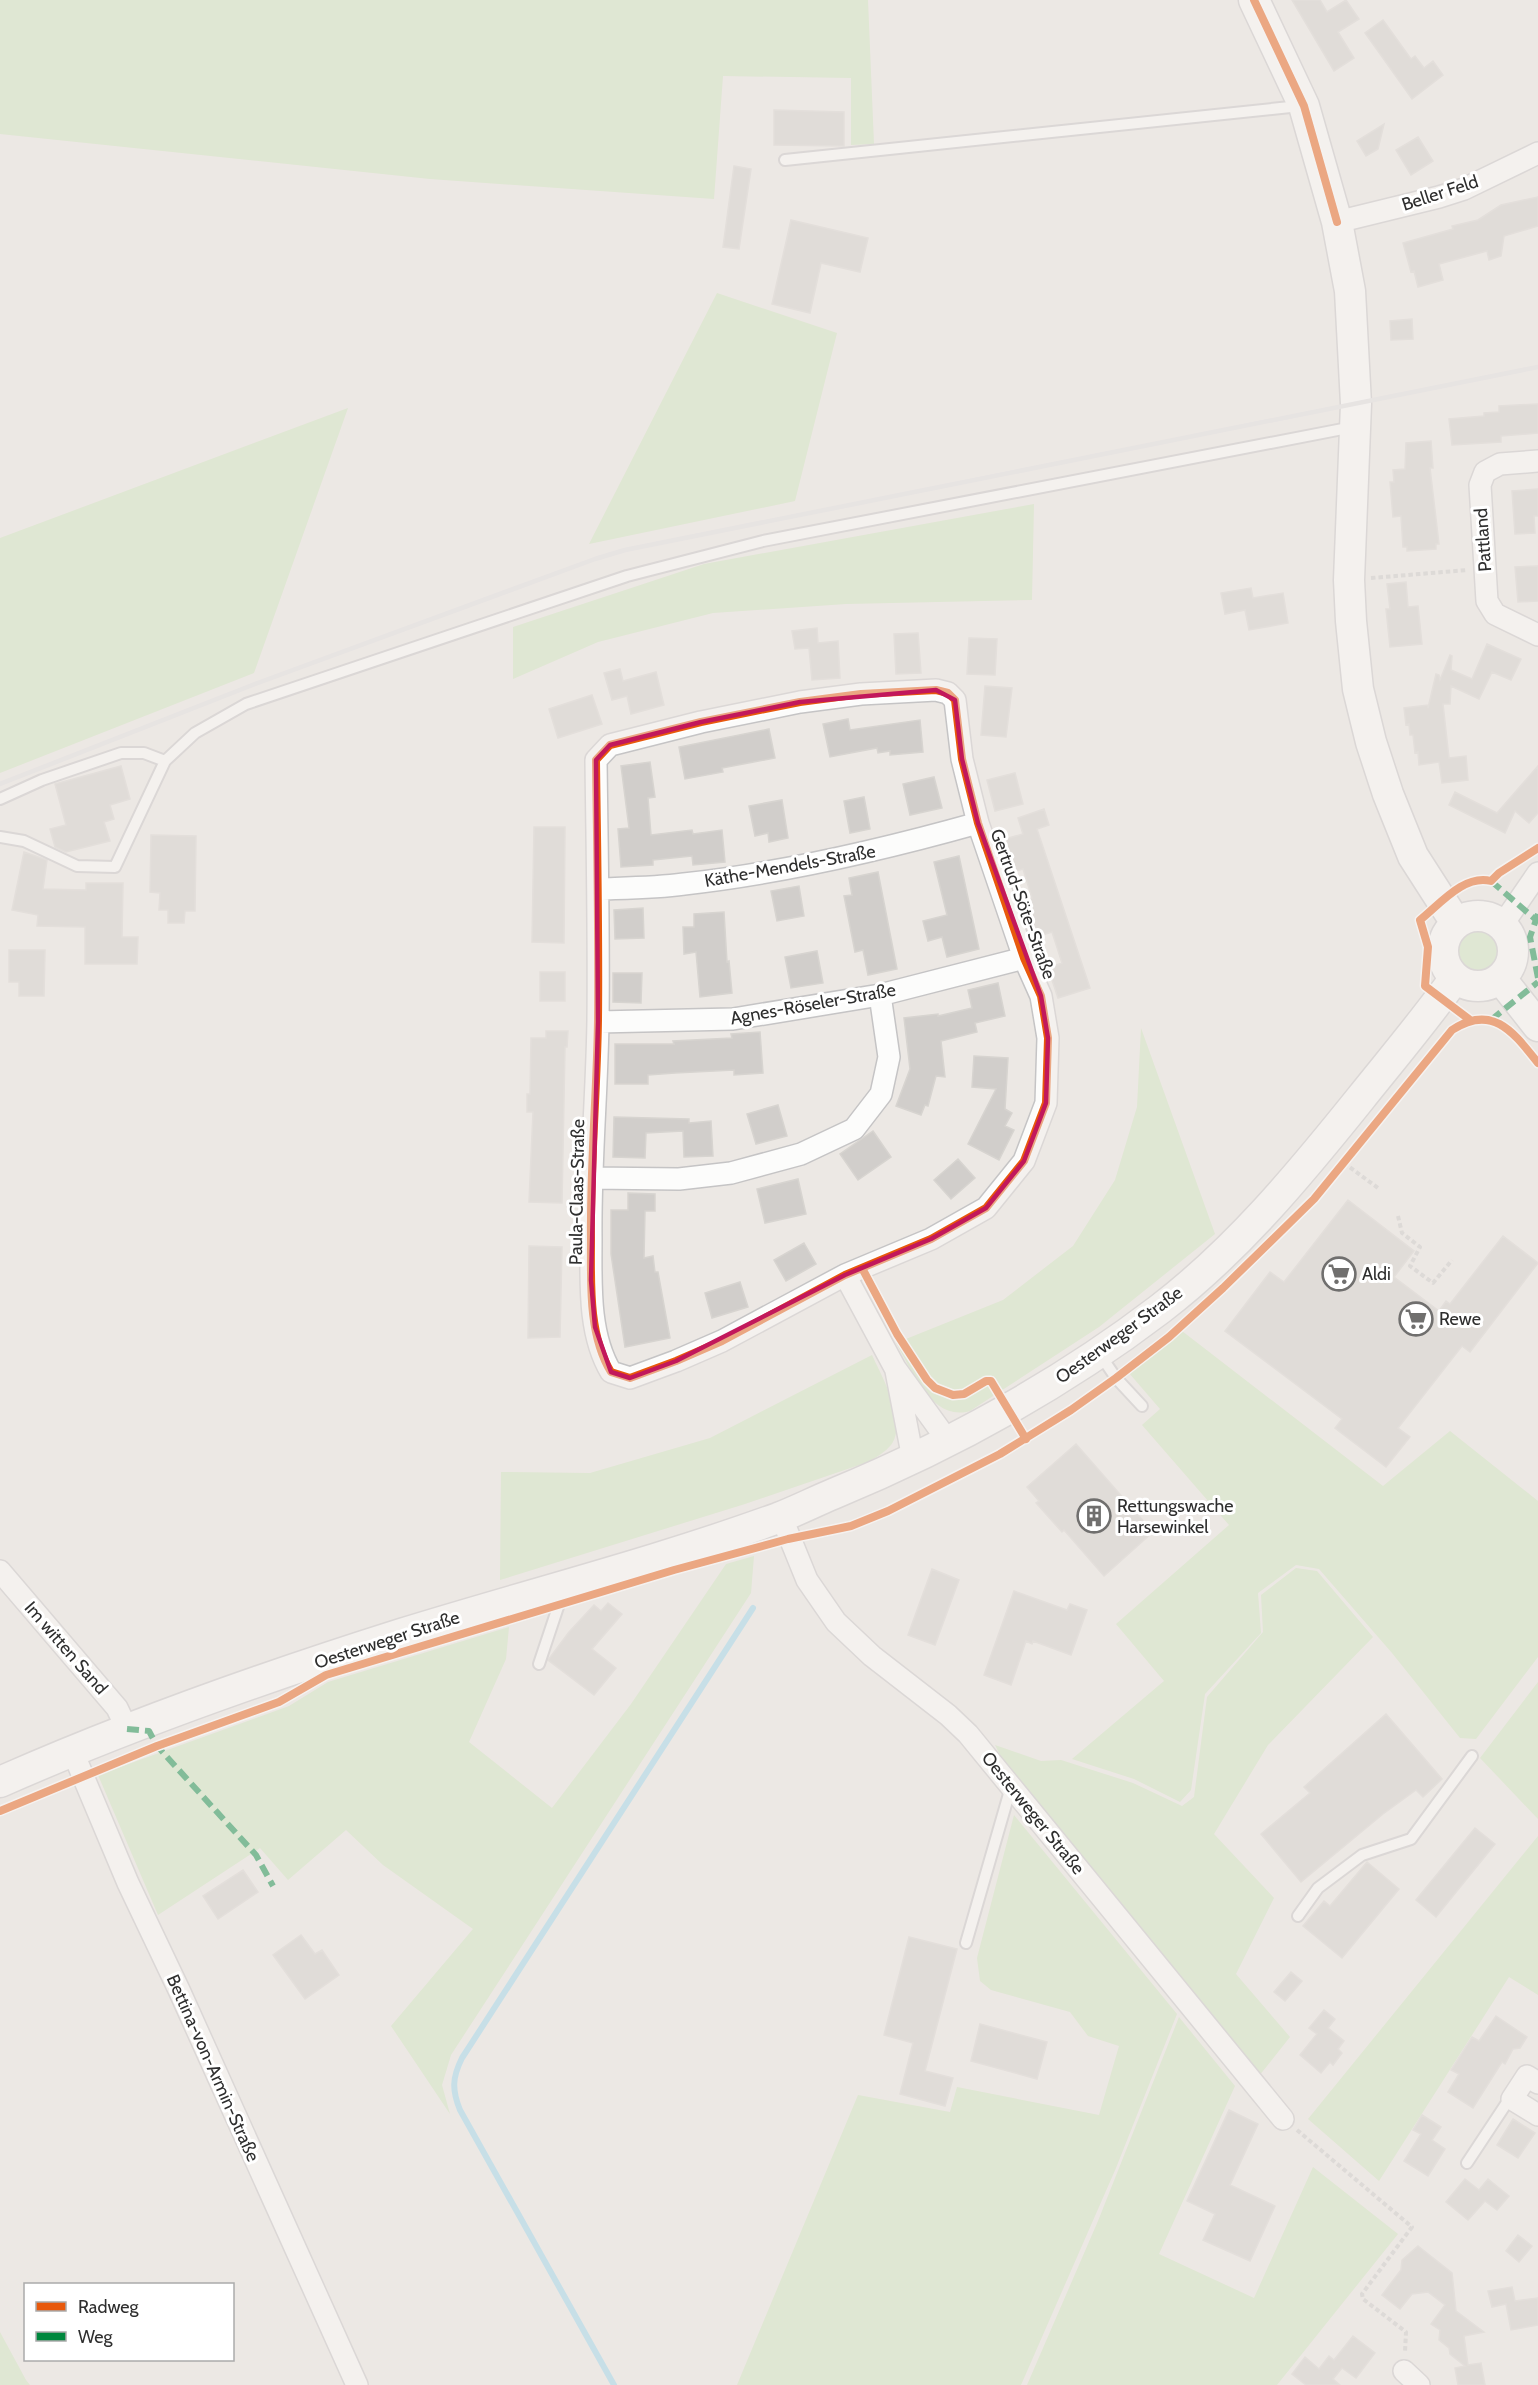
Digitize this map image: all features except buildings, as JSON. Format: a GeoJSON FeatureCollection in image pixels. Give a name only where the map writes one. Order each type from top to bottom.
{"type":"FeatureCollection","features":[{"type":"Feature","properties":{"kind":"street"},"geometry":{"type":"LineString","coordinates":[[1254,0],[1304,106],[1337,222],[1350,291],[1355,352],[1355,427],[1349,580],[1358,689],[1371,742],[1388,794],[1413,855],[1456,923]]}},
{"type":"Feature","properties":{"kind":"street","name":"Beller Feld"},"geometry":{"type":"LineString","coordinates":[[1337,222],[1464,189],[1538,153]]}},
{"type":"Feature","properties":{"kind":"street","name":"Pattland"},"geometry":{"type":"LineString","coordinates":[[1538,461],[1500,464],[1485,472],[1480,485],[1487,601],[1495,614],[1538,635]]}},
{"type":"Feature","properties":{"kind":"street","name":"Paula-Claas-Straße"},"geometry":{"type":"LineString","coordinates":[[845,1275],[722,1341],[630,1378],[611,1372],[603,1360],[595,1327],[591,1280],[590,1178],[598,1022],[596,760],[601,752],[610,745],[690,725],[800,702],[861,694],[936,690],[948,693]]}},
{"type":"Feature","properties":{"kind":"street","name":"Gertrud-Söte-Straße"},"geometry":{"type":"LineString","coordinates":[[845,1275],[931,1239],[986,1208],[1024,1161],[1046,1103],[1048,1038],[1041,996],[1024,957],[978,823],[962,759],[955,700],[948,693]]}},
{"type":"Feature","properties":{"kind":"street","name":"Käthe-Mendels-Straße"},"geometry":{"type":"LineString","coordinates":[[597,889],[683,885],[752,875],[879,851],[978,823]]}},
{"type":"Feature","properties":{"kind":"street"},"geometry":{"type":"LineString","coordinates":[[1503,924],[1538,873]]}},
{"type":"Feature","properties":{"kind":"street"},"geometry":{"type":"LineString","coordinates":[[1471,915],[1488,916],[1503,924],[1513,942],[1513,962],[1501,979],[1486,986],[1469,986],[1455,978],[1446,965],[1443,950],[1446,935],[1456,923],[1471,915]]}},
{"type":"Feature","properties":{"kind":"street","name":"Agnes-Röseler-Straße"},"geometry":{"type":"LineString","coordinates":[[598,1022],[733,1019],[880,995],[1024,957]]}},
{"type":"Feature","properties":{"kind":"street","name":"Oesterweger Straße"},"geometry":{"type":"LineString","coordinates":[[0,1782],[72,1750],[278,1674],[403,1634],[675,1553],[781,1516],[913,1459],[999,1416],[1099,1353],[1162,1308],[1227,1252],[1294,1181],[1455,978]]}},
{"type":"Feature","properties":{"kind":"street"},"geometry":{"type":"LineString","coordinates":[[1501,979],[1538,1026]]}},
{"type":"Feature","properties":{"kind":"street"},"geometry":{"type":"LineString","coordinates":[[590,1178],[679,1179],[731,1173],[801,1154],[854,1129],[881,1094],[889,1057],[880,995]]}},
{"type":"Feature","properties":{"kind":"street"},"geometry":{"type":"LineString","coordinates":[[845,1275],[895,1368],[948,1442]]}},
{"type":"Feature","properties":{"kind":"street"},"geometry":{"type":"LineString","coordinates":[[895,1368],[913,1459]]}},
{"type":"Feature","properties":{"kind":"street","name":"Oesterweger Straße"},"geometry":{"type":"LineString","coordinates":[[781,1516],[807,1580],[836,1622],[872,1656],[948,1715],[968,1734],[1283,2118]]}},
{"type":"Feature","properties":{"kind":"street","name":"Im witten Sand"},"geometry":{"type":"LineString","coordinates":[[0,1571],[117,1707],[127,1729]]}},
{"type":"Feature","properties":{"kind":"street","name":"Bettina-von-Armin-Straße"},"geometry":{"type":"LineString","coordinates":[[72,1750],[128,1883],[357,2385]]}},
{"type":"Feature","properties":{"kind":"street"},"geometry":{"type":"LineString","coordinates":[[1538,2083],[1527,2076],[1512,2099],[1538,2115]]}},
{"type":"Feature","properties":{"kind":"lane"},"geometry":{"type":"LineString","coordinates":[[785,160],[1304,106]]}},
{"type":"Feature","properties":{"kind":"lane"},"geometry":{"type":"LineString","coordinates":[[0,837],[24,841],[77,866],[115,867],[165,762],[195,733],[246,704],[627,576],[763,541],[1355,427]]}},
{"type":"Feature","properties":{"kind":"lane"},"geometry":{"type":"LineString","coordinates":[[0,799],[42,780],[121,753],[144,753],[165,762]]}},
{"type":"Feature","properties":{"kind":"lane"},"geometry":{"type":"LineString","coordinates":[[1099,1353],[1116,1378],[1142,1406]]}},
{"type":"Feature","properties":{"kind":"lane"},"geometry":{"type":"LineString","coordinates":[[539,1664],[559,1604],[561,1587]]}},
{"type":"Feature","properties":{"kind":"lane"},"geometry":{"type":"LineString","coordinates":[[1298,1916],[1318,1888],[1362,1855],[1411,1839],[1472,1756]]}},
{"type":"Feature","properties":{"kind":"lane"},"geometry":{"type":"LineString","coordinates":[[966,1943],[1011,1786]]}},
{"type":"Feature","properties":{"kind":"lane"},"geometry":{"type":"LineString","coordinates":[[1467,2163],[1506,2104],[1512,2099]]}},
{"type":"Feature","properties":{"kind":"path"},"geometry":{"type":"LineString","coordinates":[[1349,580],[1485,569]]}},
{"type":"Feature","properties":{"kind":"path"},"geometry":{"type":"LineString","coordinates":[[1344,1163],[1378,1188]]}},
{"type":"Feature","properties":{"kind":"path"},"geometry":{"type":"LineString","coordinates":[[1398,1216],[1402,1233],[1420,1247],[1410,1266],[1433,1283],[1452,1260]]}},
{"type":"Feature","properties":{"kind":"path"},"geometry":{"type":"LineString","coordinates":[[1283,2118],[1412,2227],[1362,2294],[1363,2299],[1406,2332],[1412,2378]]}},
{"type":"Feature","properties":{"kind":"highlighted area"},"geometry":{"type":"Polygon","coordinates":[[[936,690],[955,700],[962,759],[978,823],[1041,996],[1048,1038],[1046,1103],[1024,1161],[986,1208],[931,1239],[845,1275],[676,1361],[630,1378],[611,1372],[595,1327],[591,1280],[598,1022],[596,760],[610,745],[701,722],[800,702],[936,690]]]}},
{"type":"Feature","properties":{"kind":"green space"},"geometry":{"type":"Polygon","coordinates":[[[0,0],[868,0],[874,144],[851,145],[851,78],[723,76],[714,199],[430,179],[0,134],[0,0]]]}},
{"type":"Feature","properties":{"kind":"green space"},"geometry":{"type":"Polygon","coordinates":[[[717,293],[837,333],[795,501],[589,544],[717,293]]]}},
{"type":"Feature","properties":{"kind":"green space"},"geometry":{"type":"Polygon","coordinates":[[[348,408],[254,673],[0,773],[0,538],[348,408]]]}},
{"type":"Feature","properties":{"kind":"green space"},"geometry":{"type":"Polygon","coordinates":[[[1034,504],[1032,600],[846,604],[713,613],[598,642],[513,679],[513,627],[704,564],[1034,504]]]}},
{"type":"Feature","properties":{"kind":"green space"},"geometry":{"type":"Polygon","coordinates":[[[1479,928],[1494,935],[1501,950],[1494,965],[1479,972],[1464,965],[1457,950],[1464,935],[1479,928]]]}},
{"type":"Feature","properties":{"kind":"green space"},"geometry":{"type":"Polygon","coordinates":[[[1141,1028],[1215,1234],[1099,1327],[970,1411],[956,1412],[944,1409],[924,1391],[896,1343],[1003,1300],[1073,1246],[1115,1180],[1137,1107],[1141,1028]]]}},
{"type":"Feature","properties":{"kind":"green space"},"geometry":{"type":"Polygon","coordinates":[[[1182,1331],[1383,1486],[1450,1431],[1538,1501],[1538,1657],[1476,1739],[1460,1738],[1392,1653],[1319,1569],[1296,1565],[1258,1593],[1261,1633],[1205,1694],[1191,1790],[1180,1802],[1134,1779],[1072,1759],[1164,1681],[1116,1624],[1229,1525],[1142,1425],[1160,1409],[1129,1373],[1182,1331]]]}},
{"type":"Feature","properties":{"kind":"green space"},"geometry":{"type":"Polygon","coordinates":[[[872,1355],[892,1400],[897,1424],[891,1445],[875,1458],[745,1504],[500,1580],[501,1472],[590,1473],[710,1438],[872,1355]]]}},
{"type":"Feature","properties":{"kind":"green space"},"geometry":{"type":"Polygon","coordinates":[[[754,1556],[751,1593],[451,2055],[442,2085],[450,2114],[391,2026],[473,1929],[383,1865],[346,1830],[288,1880],[260,1848],[158,1915],[98,1775],[289,1706],[328,1682],[509,1627],[506,1659],[469,1742],[552,1808],[631,1704],[726,1564],[754,1556]]]}},
{"type":"Feature","properties":{"kind":"green space"},"geometry":{"type":"Polygon","coordinates":[[[1296,1568],[1317,1571],[1373,1637],[1268,1745],[1214,1834],[1274,1898],[1236,1974],[1290,2037],[1259,2076],[1007,1769],[995,1745],[1041,1761],[1061,1760],[1133,1783],[1182,1806],[1194,1797],[1207,1697],[1263,1632],[1261,1595],[1296,1568]]]}},
{"type":"Feature","properties":{"kind":"green space"},"geometry":{"type":"Polygon","coordinates":[[[1538,1682],[1538,1819],[1480,1758],[1538,1682]]]}},
{"type":"Feature","properties":{"kind":"green space"},"geometry":{"type":"Polygon","coordinates":[[[1014,1815],[1177,2014],[1116,2168],[1021,2385],[737,2385],[858,2095],[950,2112],[957,2087],[1099,2115],[1119,2046],[1088,2036],[1070,2012],[991,1990],[980,1981],[977,1958],[1014,1815]]]}},
{"type":"Feature","properties":{"kind":"green space"},"geometry":{"type":"Polygon","coordinates":[[[1538,1836],[1538,1995],[1509,1977],[1379,2181],[1308,2119],[1538,1836]]]}},
{"type":"Feature","properties":{"kind":"green space"},"geometry":{"type":"Polygon","coordinates":[[[1179,2017],[1235,2086],[1159,2254],[1254,2298],[1313,2167],[1398,2234],[1277,2385],[1027,2385],[1098,2221],[1179,2017]]]}},
{"type":"Feature","properties":{"kind":"green space"},"geometry":{"type":"Polygon","coordinates":[[[0,2332],[26,2380],[30,2385],[0,2385],[0,2332]]]}},
{"type":"Feature","properties":{"kind":"waterway"},"geometry":{"type":"LineString","coordinates":[[614,2385],[460,2110],[454,2090],[456,2072],[462,2058],[753,1608]]}},
{"type":"Feature","properties":{"kind":"railway"},"geometry":{"type":"LineString","coordinates":[[0,784],[255,684],[625,550],[1538,367]]}},
{"type":"Feature","properties":{"kind":"marked path"},"geometry":{"type":"LineString","coordinates":[[1491,881],[1535,919]]}},
{"type":"Feature","properties":{"kind":"marked path"},"geometry":{"type":"LineString","coordinates":[[1538,914],[1530,937],[1538,978]]}},
{"type":"Feature","properties":{"kind":"marked path"},"geometry":{"type":"LineString","coordinates":[[1491,1020],[1538,982]]}},
{"type":"Feature","properties":{"kind":"marked path"},"geometry":{"type":"LineString","coordinates":[[127,1729],[149,1731],[157,1746],[256,1855],[273,1886]]}},
{"type":"Feature","properties":{"kind":"cycle path"},"geometry":{"type":"LineString","coordinates":[[1254,0],[1304,106],[1337,222]]}},
{"type":"Feature","properties":{"kind":"cycle path"},"geometry":{"type":"LineString","coordinates":[[936,690],[948,693],[955,700],[962,759],[978,823],[1024,958],[1041,996],[1048,1038],[1046,1103],[1024,1161],[986,1208],[931,1239],[845,1275],[722,1341],[676,1361],[630,1378],[611,1372],[598,1341],[591,1290],[591,1212],[598,1020],[596,760],[610,745],[701,722],[800,702],[861,694],[936,690]]}},
{"type":"Feature","properties":{"kind":"cycle path"},"geometry":{"type":"LineString","coordinates":[[1470,1020],[1425,986],[1428,947],[1420,920],[1462,886],[1481,880],[1491,881],[1499,873],[1538,848]]}},
{"type":"Feature","properties":{"kind":"cycle path"},"geometry":{"type":"LineString","coordinates":[[0,1811],[157,1746],[279,1702],[326,1675],[674,1570],[788,1539],[851,1526],[888,1511],[1000,1454],[1071,1410],[1169,1337],[1314,1199],[1452,1030],[1466,1022],[1491,1021],[1511,1032],[1538,1063]]}},
{"type":"Feature","properties":{"kind":"cycle path"},"geometry":{"type":"LineString","coordinates":[[862,1268],[897,1334],[927,1380],[935,1388],[953,1395],[964,1394],[986,1381],[991,1381],[1026,1439]]}},
{"type":"Feature","properties":{"kind":"place","name":"Aldi"},"geometry":{"type":"Point","coordinates":[1339,1274]}},
{"type":"Feature","properties":{"kind":"place","name":"Rewe"},"geometry":{"type":"Point","coordinates":[1416,1319]}},
{"type":"Feature","properties":{"kind":"place","name":"Rettungswache Harsewinkel"},"geometry":{"type":"Point","coordinates":[1094,1516]}}]}
